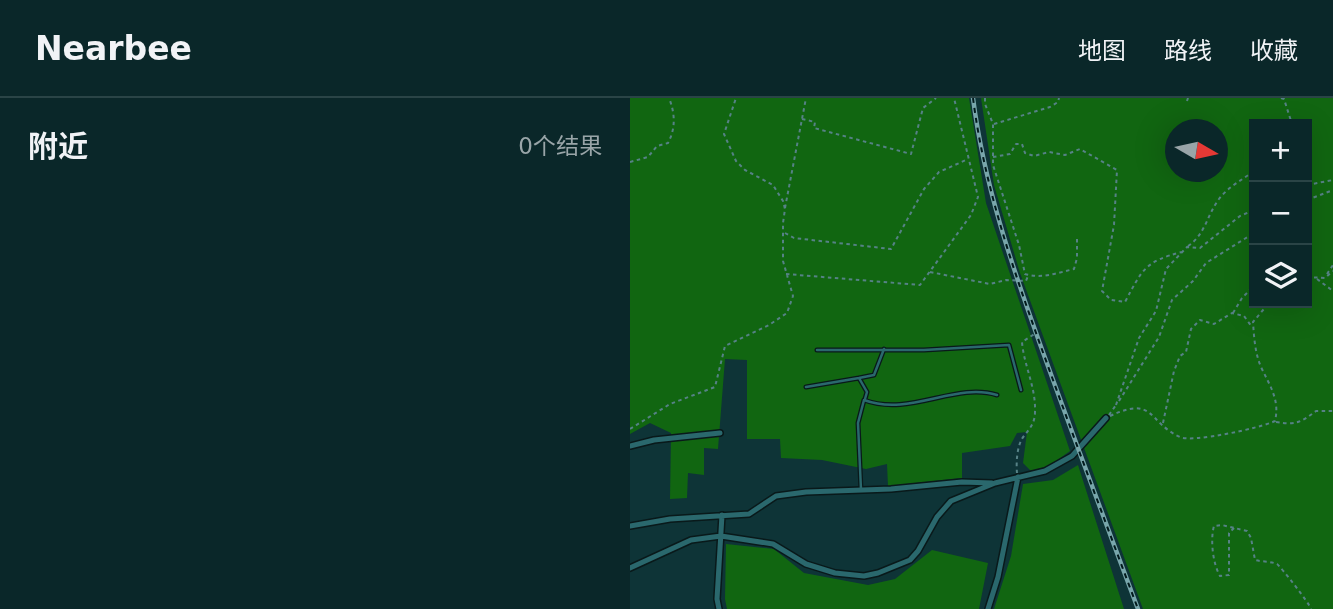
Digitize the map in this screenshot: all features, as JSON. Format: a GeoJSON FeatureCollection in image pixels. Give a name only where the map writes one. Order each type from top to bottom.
{"type":"FeatureCollection","features":[{"type":"Feature","properties":{"kind":"street"},"geometry":{"type":"LineString","coordinates":[[630,568],[691,540],[722,536],[773,544],[806,564],[835,573],[864,576],[878,573],[910,560],[937,517],[951,501],[995,483],[1045,471],[1072,456],[1106,418]]}},
{"type":"Feature","properties":{"kind":"street"},"geometry":{"type":"LineString","coordinates":[[630,446],[654,440],[720,433]]}},
{"type":"Feature","properties":{"kind":"street"},"geometry":{"type":"LineString","coordinates":[[988,609],[999,577],[1018,478]]}},
{"type":"Feature","properties":{"kind":"street"},"geometry":{"type":"LineString","coordinates":[[630,526],[670,519],[749,514],[776,496],[806,492],[962,482],[995,483]]}},
{"type":"Feature","properties":{"kind":"street"},"geometry":{"type":"LineString","coordinates":[[719,609],[716,598],[722,515]]}},
{"type":"Feature","properties":{"kind":"lane"},"geometry":{"type":"LineString","coordinates":[[817,350],[1009,345],[1021,390]]}},
{"type":"Feature","properties":{"kind":"lane"},"geometry":{"type":"LineString","coordinates":[[806,387],[874,374],[884,349]]}},
{"type":"Feature","properties":{"kind":"lane"},"geometry":{"type":"LineString","coordinates":[[859,378],[867,392],[858,423],[861,490]]}},
{"type":"Feature","properties":{"kind":"lane"},"geometry":{"type":"LineString","coordinates":[[864,400],[877,405],[912,405],[953,394],[978,391],[997,394]]}},
{"type":"Feature","properties":{"kind":"path"},"geometry":{"type":"LineString","coordinates":[[630,162],[648,156],[657,146],[668,143],[673,133],[674,110],[668,98]]}},
{"type":"Feature","properties":{"kind":"path"},"geometry":{"type":"LineString","coordinates":[[736,98],[724,134],[729,148],[745,170],[773,185],[785,209]]}},
{"type":"Feature","properties":{"kind":"path"},"geometry":{"type":"LineString","coordinates":[[630,429],[670,404],[715,387],[725,346],[769,325],[787,313],[793,296],[785,274],[785,209],[806,98]]}},
{"type":"Feature","properties":{"kind":"path"},"geometry":{"type":"LineString","coordinates":[[802,119],[814,122],[814,128],[911,154],[923,108],[936,98]]}},
{"type":"Feature","properties":{"kind":"path"},"geometry":{"type":"LineString","coordinates":[[785,274],[920,285],[971,215],[978,197],[954,98]]}},
{"type":"Feature","properties":{"kind":"path"},"geometry":{"type":"LineString","coordinates":[[985,98],[993,124],[993,157],[999,188],[1019,245],[1025,274],[1050,275],[1074,269],[1077,239]]}},
{"type":"Feature","properties":{"kind":"path"},"geometry":{"type":"LineString","coordinates":[[993,124],[1050,107],[1058,102],[1059,98]]}},
{"type":"Feature","properties":{"kind":"path"},"geometry":{"type":"LineString","coordinates":[[1281,98],[1284,99],[1290,119]]}},
{"type":"Feature","properties":{"kind":"path"},"geometry":{"type":"LineString","coordinates":[[993,157],[1010,154],[1016,144],[1021,144],[1026,153],[1034,156],[1049,152],[1065,155],[1080,149],[1117,170],[1114,225],[1102,291],[1111,300],[1125,302],[1141,273],[1158,258],[1182,252]]}},
{"type":"Feature","properties":{"kind":"path"},"geometry":{"type":"LineString","coordinates":[[783,232],[794,238],[891,249],[924,189],[939,172],[967,159]]}},
{"type":"Feature","properties":{"kind":"path"},"geometry":{"type":"LineString","coordinates":[[1116,405],[1139,338],[1156,311],[1166,269],[1197,240],[1218,200],[1249,174]]}},
{"type":"Feature","properties":{"kind":"path"},"geometry":{"type":"LineString","coordinates":[[1312,184],[1333,180]]}},
{"type":"Feature","properties":{"kind":"path"},"geometry":{"type":"LineString","coordinates":[[1312,198],[1333,190]]}},
{"type":"Feature","properties":{"kind":"path"},"geometry":{"type":"LineString","coordinates":[[1187,247],[1200,248],[1240,216],[1249,212]]}},
{"type":"Feature","properties":{"kind":"path"},"geometry":{"type":"LineString","coordinates":[[1106,418],[1159,337],[1172,300],[1194,281],[1206,263],[1249,236]]}},
{"type":"Feature","properties":{"kind":"path"},"geometry":{"type":"LineString","coordinates":[[1325,278],[1333,265]]}},
{"type":"Feature","properties":{"kind":"path"},"geometry":{"type":"LineString","coordinates":[[1316,279],[1325,278],[1333,271]]}},
{"type":"Feature","properties":{"kind":"path"},"geometry":{"type":"LineString","coordinates":[[929,272],[994,283],[1006,279],[1026,281],[1029,275]]}},
{"type":"Feature","properties":{"kind":"path"},"geometry":{"type":"LineString","coordinates":[[1312,278],[1332,289]]}},
{"type":"Feature","properties":{"kind":"path"},"geometry":{"type":"LineString","coordinates":[[1163,424],[1174,371],[1180,356],[1186,352],[1191,329],[1200,320],[1214,324],[1232,313],[1249,291]]}},
{"type":"Feature","properties":{"kind":"path"},"geometry":{"type":"LineString","coordinates":[[1265,308],[1254,322],[1254,341],[1261,366],[1276,398],[1278,410],[1275,422]]}},
{"type":"Feature","properties":{"kind":"path"},"geometry":{"type":"LineString","coordinates":[[1232,313],[1244,316],[1254,328]]}},
{"type":"Feature","properties":{"kind":"path"},"geometry":{"type":"LineString","coordinates":[[1018,478],[1016,461],[1022,438],[1030,430],[1035,415],[1032,379],[1021,342],[1036,333]]}},
{"type":"Feature","properties":{"kind":"path"},"geometry":{"type":"LineString","coordinates":[[1106,418],[1127,408],[1137,407],[1151,414],[1180,438],[1192,440],[1262,427],[1275,422],[1295,424],[1303,422],[1316,411],[1333,411]]}},
{"type":"Feature","properties":{"kind":"path"},"geometry":{"type":"LineString","coordinates":[[1234,528],[1229,533],[1229,575],[1220,576],[1214,558],[1214,526],[1222,525],[1247,531],[1255,560],[1273,562],[1283,569],[1289,581],[1308,600],[1311,609]]}},
{"type":"Feature","properties":{"kind":"green space"},"geometry":{"type":"Polygon","coordinates":[[[630,98],[969,98],[986,203],[1070,451],[1049,466],[1031,471],[1023,463],[1027,432],[1017,433],[1010,446],[962,453],[962,478],[888,486],[887,464],[866,469],[822,460],[781,458],[780,439],[747,439],[747,360],[725,359],[718,449],[704,448],[704,475],[688,473],[687,498],[670,499],[671,433],[650,423],[630,434],[630,98]]]}},
{"type":"Feature","properties":{"kind":"green space"},"geometry":{"type":"Polygon","coordinates":[[[981,98],[1333,98],[1333,609],[1143,609],[1020,273],[994,185],[981,98]]]}},
{"type":"Feature","properties":{"kind":"green space"},"geometry":{"type":"Polygon","coordinates":[[[1078,465],[1124,609],[994,609],[1011,556],[1023,484],[1053,480],[1078,465]]]}},
{"type":"Feature","properties":{"kind":"green space"},"geometry":{"type":"Polygon","coordinates":[[[726,544],[774,549],[804,573],[868,585],[895,579],[932,550],[988,563],[979,609],[727,609],[726,544]]]}},
{"type":"Feature","properties":{"kind":"railway"},"geometry":{"type":"LineString","coordinates":[[973,98],[991,192],[1009,253],[1138,609]]}}]}
